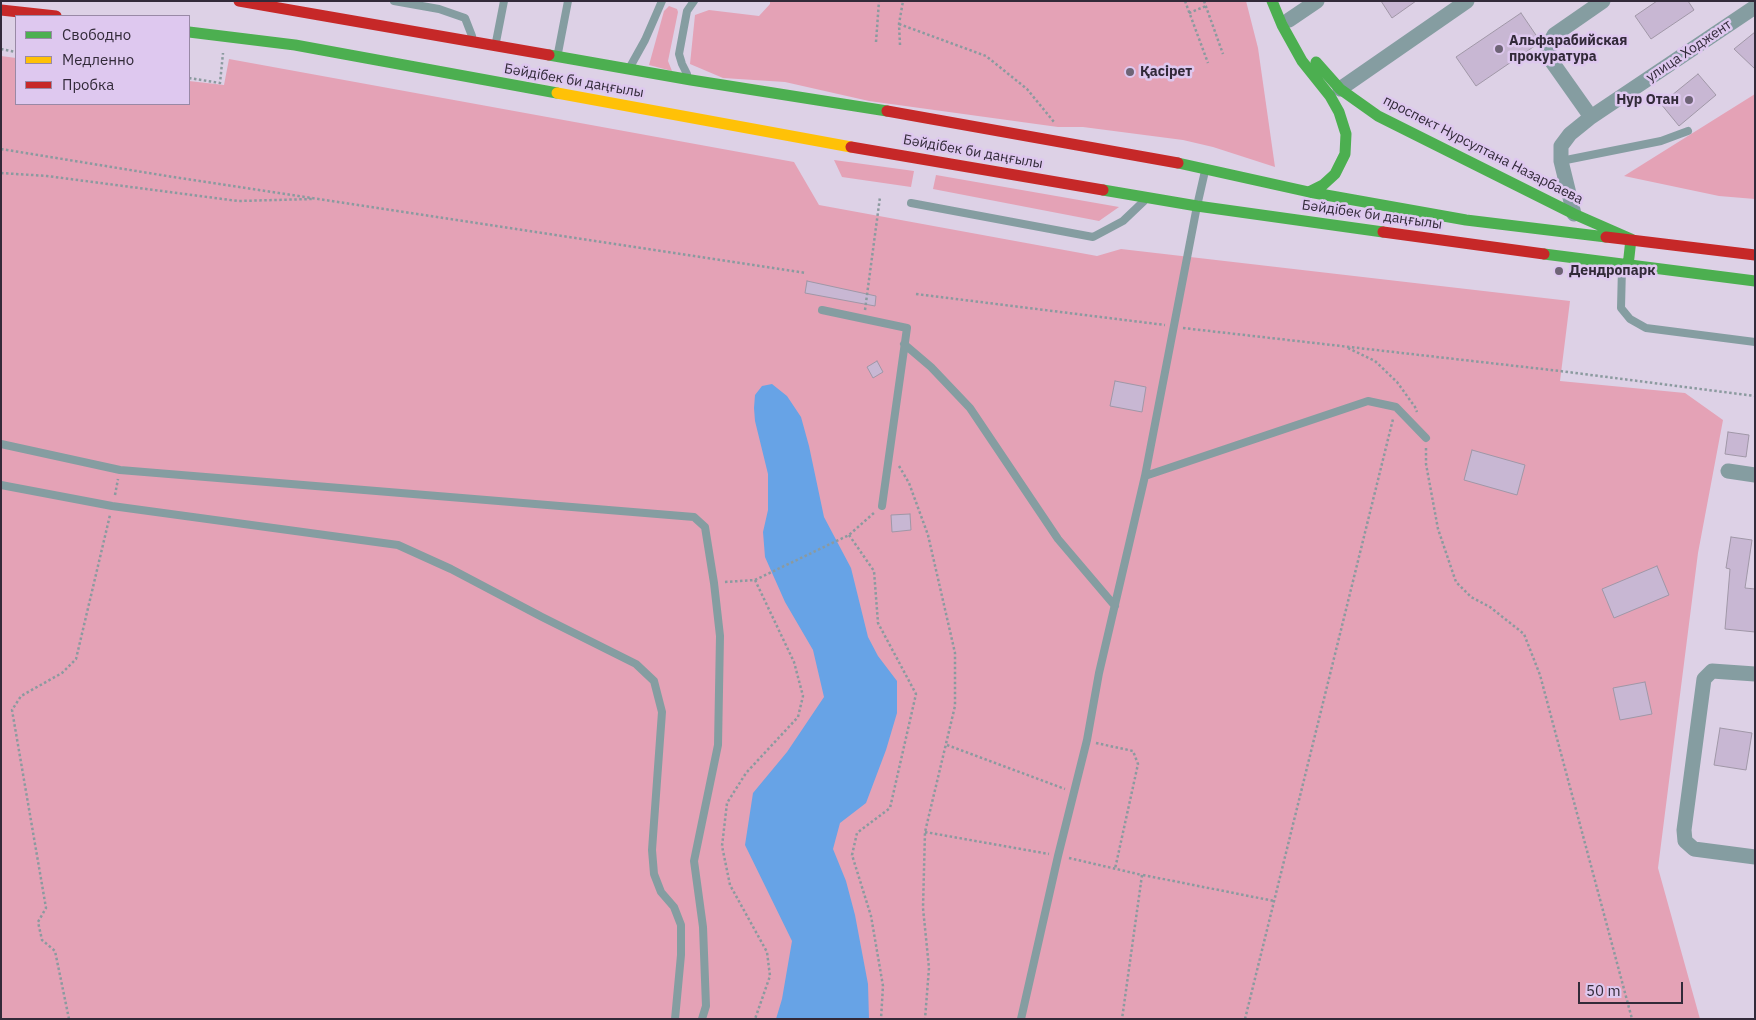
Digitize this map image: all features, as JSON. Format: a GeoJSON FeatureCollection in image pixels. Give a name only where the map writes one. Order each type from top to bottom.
{"type":"FeatureCollection","features":[{"type":"Feature","properties":{"kind":"main road","name":"Бәйдібек би даңғылы"},"geometry":{"type":"LineString","coordinates":[[239,1],[325,12],[557,58],[901,113],[1206,168],[1309,192],[1466,220],[1755,255]]}},
{"type":"Feature","properties":{"kind":"main road"},"geometry":{"type":"LineString","coordinates":[[1272,1],[1282,25],[1302,61],[1330,96],[1339,112],[1346,134],[1344,154],[1335,174],[1323,185],[1309,192]]}},
{"type":"Feature","properties":{"kind":"main road","name":"проспект Нурсултана Назарбаева"},"geometry":{"type":"LineString","coordinates":[[1281,1],[1289,20],[1311,56],[1340,89],[1378,116],[1574,214],[1631,239]]}},
{"type":"Feature","properties":{"kind":"main road"},"geometry":{"type":"LineString","coordinates":[[1,10],[47,15]]}},
{"type":"Feature","properties":{"kind":"main road","name":"Бәйдібек би даңғылы"},"geometry":{"type":"LineString","coordinates":[[190,32],[295,45],[823,142],[1197,206],[1625,266],[1755,281]]}},
{"type":"Feature","properties":{"kind":"main road"},"geometry":{"type":"LineString","coordinates":[[1477,166],[1540,203],[1546,213],[1545,222],[1540,228]]}},
{"type":"Feature","properties":{"kind":"main road"},"geometry":{"type":"LineString","coordinates":[[1625,266],[1631,239]]}},
{"type":"Feature","properties":{"kind":"street"},"geometry":{"type":"LineString","coordinates":[[1289,20],[1317,1]]}},
{"type":"Feature","properties":{"kind":"street"},"geometry":{"type":"LineString","coordinates":[[1340,89],[1467,1]]}},
{"type":"Feature","properties":{"kind":"street"},"geometry":{"type":"LineString","coordinates":[[1591,117],[1550,59],[1548,46],[1554,35],[1603,1]]}},
{"type":"Feature","properties":{"kind":"street","name":"улица Ходжент"},"geometry":{"type":"LineString","coordinates":[[1574,214],[1561,161],[1561,146],[1570,134],[1591,117],[1755,7]]}},
{"type":"Feature","properties":{"kind":"street"},"geometry":{"type":"LineString","coordinates":[[1728,471],[1755,475]]}},
{"type":"Feature","properties":{"kind":"street"},"geometry":{"type":"LineString","coordinates":[[1755,674],[1712,671],[1704,679],[1684,830],[1685,841],[1694,849],[1755,856]]}},
{"type":"Feature","properties":{"kind":"lane"},"geometry":{"type":"LineString","coordinates":[[394,1],[438,5],[465,18],[474,43]]}},
{"type":"Feature","properties":{"kind":"lane"},"geometry":{"type":"LineString","coordinates":[[495,46],[504,1]]}},
{"type":"Feature","properties":{"kind":"lane"},"geometry":{"type":"LineString","coordinates":[[557,58],[568,1]]}},
{"type":"Feature","properties":{"kind":"lane"},"geometry":{"type":"LineString","coordinates":[[629,69],[645,40],[662,1]]}},
{"type":"Feature","properties":{"kind":"lane"},"geometry":{"type":"LineString","coordinates":[[691,80],[679,54],[687,10],[694,1]]}},
{"type":"Feature","properties":{"kind":"lane"},"geometry":{"type":"LineString","coordinates":[[1561,161],[1661,141],[1688,131]]}},
{"type":"Feature","properties":{"kind":"lane"},"geometry":{"type":"LineString","coordinates":[[1021,1019],[1058,856],[1087,740],[1099,673],[1145,476],[1206,168]]}},
{"type":"Feature","properties":{"kind":"lane"},"geometry":{"type":"LineString","coordinates":[[911,203],[1093,237],[1123,221],[1148,197]]}},
{"type":"Feature","properties":{"kind":"lane"},"geometry":{"type":"LineString","coordinates":[[1625,266],[1621,308],[1630,319],[1646,328],[1755,342]]}},
{"type":"Feature","properties":{"kind":"lane"},"geometry":{"type":"LineString","coordinates":[[822,310],[907,328],[882,506]]}},
{"type":"Feature","properties":{"kind":"lane"},"geometry":{"type":"LineString","coordinates":[[904,344],[931,367],[970,408],[1058,539],[1115,606]]}},
{"type":"Feature","properties":{"kind":"lane"},"geometry":{"type":"LineString","coordinates":[[1145,476],[1368,401],[1396,408],[1426,438]]}},
{"type":"Feature","properties":{"kind":"lane"},"geometry":{"type":"LineString","coordinates":[[1,444],[120,470],[694,517],[705,527],[720,636],[718,745],[694,861],[703,927],[706,1006],[702,1019]]}},
{"type":"Feature","properties":{"kind":"lane"},"geometry":{"type":"LineString","coordinates":[[1,485],[112,506],[398,545],[451,569],[636,664],[654,681],[662,712],[652,850],[654,874],[661,892],[674,907],[681,925],[681,955],[675,1019]]}},
{"type":"Feature","properties":{"kind":"path"},"geometry":{"type":"LineString","coordinates":[[876,42],[880,1]]}},
{"type":"Feature","properties":{"kind":"path"},"geometry":{"type":"LineString","coordinates":[[900,45],[899,24],[902,1]]}},
{"type":"Feature","properties":{"kind":"path"},"geometry":{"type":"LineString","coordinates":[[1185,1],[1208,63]]}},
{"type":"Feature","properties":{"kind":"path"},"geometry":{"type":"LineString","coordinates":[[1204,1],[1223,54]]}},
{"type":"Feature","properties":{"kind":"path"},"geometry":{"type":"LineString","coordinates":[[1189,13],[1206,6]]}},
{"type":"Feature","properties":{"kind":"path"},"geometry":{"type":"LineString","coordinates":[[899,24],[986,56],[1026,89],[1058,127]]}},
{"type":"Feature","properties":{"kind":"path"},"geometry":{"type":"LineString","coordinates":[[190,78],[220,83],[225,37]]}},
{"type":"Feature","properties":{"kind":"path"},"geometry":{"type":"LineString","coordinates":[[1,50],[15,52]]}},
{"type":"Feature","properties":{"kind":"path"},"geometry":{"type":"LineString","coordinates":[[1,148],[806,272]]}},
{"type":"Feature","properties":{"kind":"path"},"geometry":{"type":"LineString","coordinates":[[1,173],[57,178],[238,201],[319,198]]}},
{"type":"Feature","properties":{"kind":"path"},"geometry":{"type":"LineString","coordinates":[[864,318],[880,197]]}},
{"type":"Feature","properties":{"kind":"path"},"geometry":{"type":"LineString","coordinates":[[916,294],[1174,327],[1560,371],[1755,396]]}},
{"type":"Feature","properties":{"kind":"path"},"geometry":{"type":"LineString","coordinates":[[1344,346],[1375,361],[1397,382],[1418,414]]}},
{"type":"Feature","properties":{"kind":"path"},"geometry":{"type":"LineString","coordinates":[[1244,1019],[1396,408]]}},
{"type":"Feature","properties":{"kind":"path"},"geometry":{"type":"LineString","coordinates":[[1426,438],[1426,464],[1438,529],[1456,582],[1471,598],[1490,607],[1524,634],[1540,675],[1632,1019]]}},
{"type":"Feature","properties":{"kind":"path"},"geometry":{"type":"LineString","coordinates":[[889,452],[909,482],[928,535],[954,653],[955,706],[925,832],[923,908],[928,968],[924,1019]]}},
{"type":"Feature","properties":{"kind":"path"},"geometry":{"type":"LineString","coordinates":[[69,1019],[55,951],[42,940],[38,922],[46,908],[12,710],[21,696],[62,673],[76,659],[120,470]]}},
{"type":"Feature","properties":{"kind":"path"},"geometry":{"type":"LineString","coordinates":[[714,583],[755,580],[849,535],[882,506]]}},
{"type":"Feature","properties":{"kind":"path"},"geometry":{"type":"LineString","coordinates":[[849,535],[874,572],[878,623],[916,694],[890,808],[856,833],[852,855],[873,925],[883,986],[881,1019]]}},
{"type":"Feature","properties":{"kind":"path"},"geometry":{"type":"LineString","coordinates":[[755,580],[794,662],[803,696],[798,717],[746,773],[727,803],[722,846],[730,885],[767,952],[770,976],[755,1019]]}},
{"type":"Feature","properties":{"kind":"path"},"geometry":{"type":"LineString","coordinates":[[1087,740],[1132,751],[1138,764],[1115,869]]}},
{"type":"Feature","properties":{"kind":"path"},"geometry":{"type":"LineString","coordinates":[[947,745],[1074,792]]}},
{"type":"Feature","properties":{"kind":"path"},"geometry":{"type":"LineString","coordinates":[[925,832],[1058,856],[1274,901]]}},
{"type":"Feature","properties":{"kind":"path"},"geometry":{"type":"LineString","coordinates":[[1122,1019],[1142,875]]}},
{"type":"Feature","properties":{"kind":"shaded area"},"geometry":{"type":"Polygon","coordinates":[[[770,1],[1246,1],[1258,48],[1275,167],[1213,147],[1183,140],[1083,127],[1058,127],[869,101],[785,82],[723,78],[690,64],[695,15],[709,10],[759,16],[770,4],[770,1]]]}},
{"type":"Feature","properties":{"kind":"shaded area"},"geometry":{"type":"Polygon","coordinates":[[[669,6],[677,9],[678,12],[668,61],[672,71],[649,65],[664,11],[669,6]]]}},
{"type":"Feature","properties":{"kind":"shaded area"},"geometry":{"type":"Polygon","coordinates":[[[1,56],[15,58],[15,105],[190,105],[190,81],[224,85],[229,59],[794,162],[819,205],[1097,256],[1121,249],[1570,301],[1560,381],[1685,393],[1723,420],[1698,553],[1658,868],[1700,1019],[1,1019],[1,56]]]}},
{"type":"Feature","properties":{"kind":"shaded area"},"geometry":{"type":"Polygon","coordinates":[[[1755,94],[1755,199],[1719,196],[1624,176],[1755,94]]]}},
{"type":"Feature","properties":{"kind":"shaded area"},"geometry":{"type":"Polygon","coordinates":[[[834,160],[914,171],[911,187],[842,177],[834,160]]]}},
{"type":"Feature","properties":{"kind":"shaded area"},"geometry":{"type":"Polygon","coordinates":[[[936,175],[1119,207],[1099,221],[933,189],[936,175]]]}},
{"type":"Feature","properties":{"kind":"water"},"geometry":{"type":"Polygon","coordinates":[[[772,384],[787,396],[801,417],[824,517],[851,568],[868,637],[878,656],[897,681],[897,713],[886,750],[866,803],[840,823],[833,849],[846,881],[855,915],[868,984],[869,1019],[776,1019],[782,999],[792,941],[745,845],[753,793],[787,752],[824,697],[813,650],[785,602],[765,557],[763,532],[768,510],[768,474],[755,421],[754,408],[755,395],[762,386],[772,384]]]}},
{"type":"Feature","properties":{"kind":"building"},"geometry":{"type":"Polygon","coordinates":[[[1381,1],[1416,1],[1392,18],[1381,1]]]}},
{"type":"Feature","properties":{"kind":"building"},"geometry":{"type":"Polygon","coordinates":[[[1657,1],[1688,1],[1694,10],[1651,39],[1635,16],[1657,1]]]}},
{"type":"Feature","properties":{"kind":"building","name":"Альфарабийская прокуратура"},"geometry":{"type":"Polygon","coordinates":[[[1521,13],[1540,41],[1539,43],[1476,86],[1456,57],[1521,13]]]}},
{"type":"Feature","properties":{"kind":"building"},"geometry":{"type":"Polygon","coordinates":[[[1755,32],[1755,69],[1734,49],[1755,32]]]}},
{"type":"Feature","properties":{"kind":"building","name":"Нур Отан"},"geometry":{"type":"Polygon","coordinates":[[[1698,74],[1716,95],[1679,126],[1661,104],[1698,74]]]}},
{"type":"Feature","properties":{"kind":"building"},"geometry":{"type":"Polygon","coordinates":[[[807,281],[876,296],[875,306],[805,293],[807,281]]]}},
{"type":"Feature","properties":{"kind":"building"},"geometry":{"type":"Polygon","coordinates":[[[877,361],[883,372],[873,378],[867,367],[877,361]]]}},
{"type":"Feature","properties":{"kind":"building"},"geometry":{"type":"Polygon","coordinates":[[[1115,381],[1146,387],[1142,412],[1110,406],[1115,381]]]}},
{"type":"Feature","properties":{"kind":"building"},"geometry":{"type":"Polygon","coordinates":[[[1728,432],[1749,435],[1746,457],[1725,454],[1728,432]]]}},
{"type":"Feature","properties":{"kind":"building"},"geometry":{"type":"Polygon","coordinates":[[[1472,450],[1525,465],[1517,495],[1464,480],[1472,450]]]}},
{"type":"Feature","properties":{"kind":"building"},"geometry":{"type":"Polygon","coordinates":[[[910,514],[911,530],[892,532],[891,515],[910,514]]]}},
{"type":"Feature","properties":{"kind":"building"},"geometry":{"type":"Polygon","coordinates":[[[1731,537],[1752,540],[1745,588],[1755,589],[1755,632],[1725,629],[1730,569],[1726,568],[1731,537]]]}},
{"type":"Feature","properties":{"kind":"building"},"geometry":{"type":"Polygon","coordinates":[[[1657,566],[1669,595],[1614,618],[1602,589],[1657,566]]]}},
{"type":"Feature","properties":{"kind":"building"},"geometry":{"type":"Polygon","coordinates":[[[1645,682],[1652,714],[1620,720],[1613,688],[1645,682]]]}},
{"type":"Feature","properties":{"kind":"building"},"geometry":{"type":"Polygon","coordinates":[[[1720,728],[1752,733],[1746,770],[1714,765],[1720,728]]]}},
{"type":"Feature","properties":{"kind":"traffic: fast"},"geometry":{"type":"LineString","coordinates":[[1272,1],[1282,25],[1302,61],[1330,96],[1339,112],[1346,134],[1345,154],[1335,174],[1323,185],[1309,192]]}},
{"type":"Feature","properties":{"kind":"traffic: fast"},"geometry":{"type":"LineString","coordinates":[[190,32],[295,45],[557,93]]}},
{"type":"Feature","properties":{"kind":"traffic: fast"},"geometry":{"type":"LineString","coordinates":[[549,55],[887,111]]}},
{"type":"Feature","properties":{"kind":"traffic: fast"},"geometry":{"type":"LineString","coordinates":[[1316,62],[1340,89],[1378,116],[1574,214],[1631,239],[1628,266]]}},
{"type":"Feature","properties":{"kind":"traffic: fast"},"geometry":{"type":"LineString","coordinates":[[1178,163],[1309,192],[1466,220],[1606,237]]}},
{"type":"Feature","properties":{"kind":"traffic: fast"},"geometry":{"type":"LineString","coordinates":[[1103,190],[1197,206],[1383,232]]}},
{"type":"Feature","properties":{"kind":"traffic: fast"},"geometry":{"type":"LineString","coordinates":[[1544,254],[1755,281]]}},
{"type":"Feature","properties":{"kind":"traffic: slow"},"geometry":{"type":"LineString","coordinates":[[557,93],[851,147]]}},
{"type":"Feature","properties":{"kind":"traffic: jam"},"geometry":{"type":"LineString","coordinates":[[239,1],[549,55]]}},
{"type":"Feature","properties":{"kind":"traffic: jam"},"geometry":{"type":"LineString","coordinates":[[1,10],[47,15]]}},
{"type":"Feature","properties":{"kind":"traffic: jam"},"geometry":{"type":"LineString","coordinates":[[887,111],[1178,163]]}},
{"type":"Feature","properties":{"kind":"traffic: jam"},"geometry":{"type":"LineString","coordinates":[[851,147],[1103,190]]}},
{"type":"Feature","properties":{"kind":"traffic: jam"},"geometry":{"type":"LineString","coordinates":[[1383,232],[1544,254]]}},
{"type":"Feature","properties":{"kind":"traffic: jam"},"geometry":{"type":"LineString","coordinates":[[1606,237],[1755,255]]}},
{"type":"Feature","properties":{"kind":"place","name":"Альфарабийская прокуратура"},"geometry":{"type":"Point","coordinates":[1499,49]}},
{"type":"Feature","properties":{"kind":"place","name":"Қасірет"},"geometry":{"type":"Point","coordinates":[1130,72]}},
{"type":"Feature","properties":{"kind":"place","name":"Нур Отан"},"geometry":{"type":"Point","coordinates":[1689,100]}},
{"type":"Feature","properties":{"kind":"place","name":"Дендропарк"},"geometry":{"type":"Point","coordinates":[1559,271]}}]}
